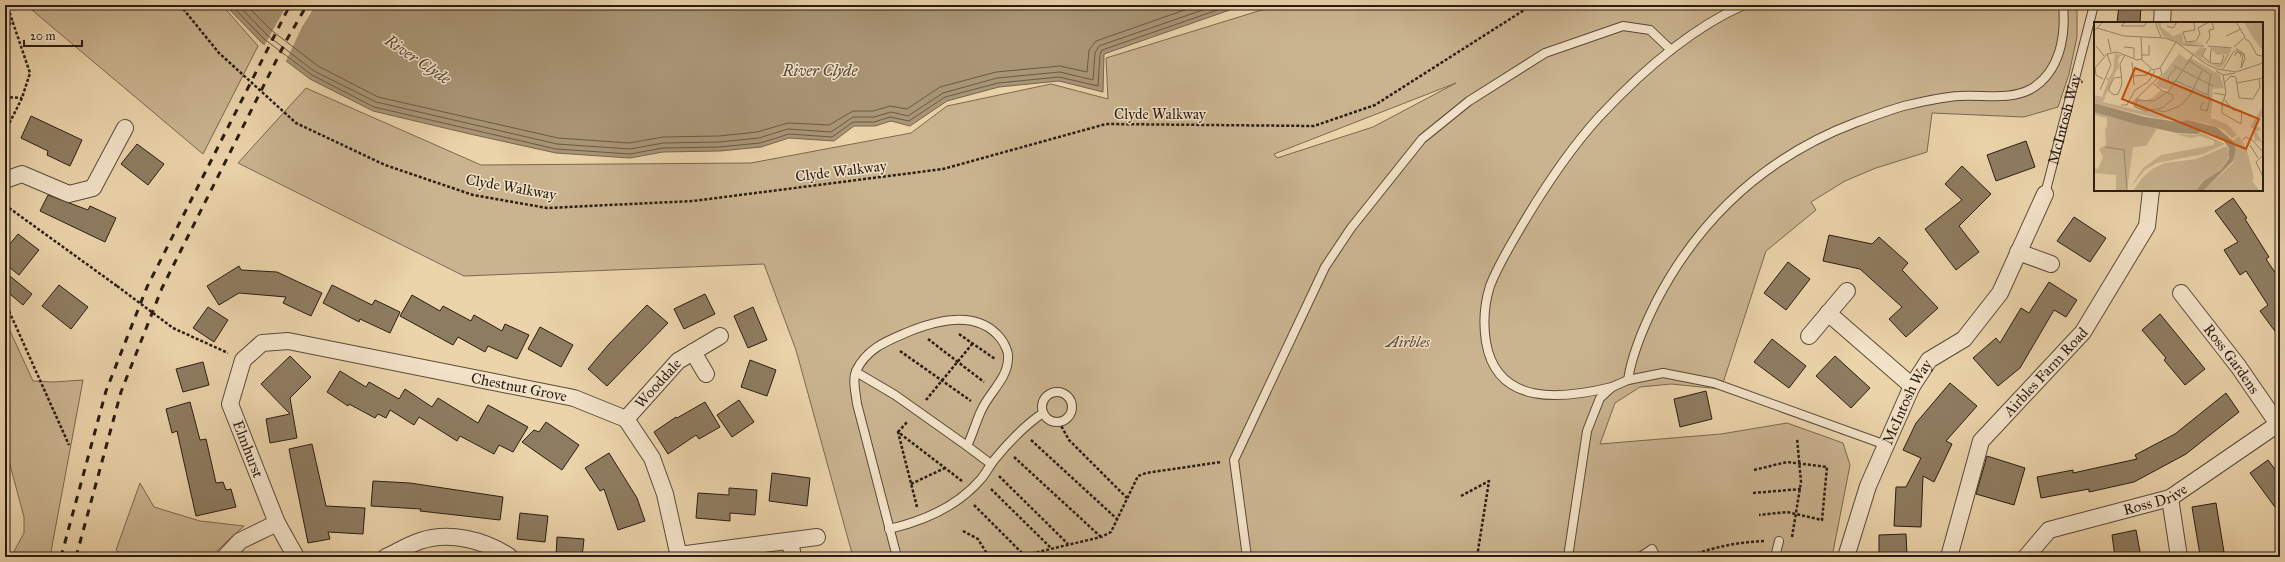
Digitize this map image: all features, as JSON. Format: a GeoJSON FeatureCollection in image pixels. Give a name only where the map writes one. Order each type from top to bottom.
{"type":"FeatureCollection","features":[{"type":"Feature","properties":{"kind":"street"},"geometry":{"type":"LineString","coordinates":[[2162,22],[2163,5]]}},
{"type":"Feature","properties":{"kind":"street"},"geometry":{"type":"LineString","coordinates":[[5,180],[22,174],[69,194],[93,188],[125,128]]}},
{"type":"Feature","properties":{"kind":"street","name":"Airbles Farm Road"},"geometry":{"type":"LineString","coordinates":[[1949,557],[1981,441],[2083,332],[2147,226],[2151,191]]}},
{"type":"Feature","properties":{"kind":"street","name":"McIntosh Way"},"geometry":{"type":"LineString","coordinates":[[1846,557],[1868,486],[1912,386],[1929,360],[1964,339],[1996,299],[2045,194]]}},
{"type":"Feature","properties":{"kind":"street"},"geometry":{"type":"LineString","coordinates":[[2018,252],[2051,264]]}},
{"type":"Feature","properties":{"kind":"street"},"geometry":{"type":"LineString","coordinates":[[1809,336],[1847,290]]}},
{"type":"Feature","properties":{"kind":"street","name":"Ross Gardens"},"geometry":{"type":"LineString","coordinates":[[2181,293],[2238,366],[2279,425]]}},
{"type":"Feature","properties":{"kind":"street"},"geometry":{"type":"LineString","coordinates":[[1828,313],[1912,386]]}},
{"type":"Feature","properties":{"kind":"street","name":"Wooddale"},"geometry":{"type":"LineString","coordinates":[[626,419],[678,361],[720,336]]}},
{"type":"Feature","properties":{"kind":"street","name":"Chestnut Grove"},"geometry":{"type":"LineString","coordinates":[[262,343],[288,341],[505,383],[574,398],[626,419]]}},
{"type":"Feature","properties":{"kind":"street","name":"Elmhurst"},"geometry":{"type":"LineString","coordinates":[[262,343],[243,360],[230,404],[277,523],[296,557]]}},
{"type":"Feature","properties":{"kind":"street","name":"Wooddale"},"geometry":{"type":"LineString","coordinates":[[693,352],[706,374]]}},
{"type":"Feature","properties":{"kind":"street"},"geometry":{"type":"LineString","coordinates":[[626,419],[652,458],[665,494],[679,556],[817,537]]}},
{"type":"Feature","properties":{"kind":"street","name":"Ross Drive"},"geometry":{"type":"LineString","coordinates":[[2026,557],[2049,530],[2170,498],[2279,425]]}},
{"type":"Feature","properties":{"kind":"street"},"geometry":{"type":"LineString","coordinates":[[2170,498],[2179,557]]}},
{"type":"Feature","properties":{"kind":"street"},"geometry":{"type":"LineString","coordinates":[[225,557],[240,541],[277,523]]}},
{"type":"Feature","properties":{"kind":"street"},"geometry":{"type":"LineString","coordinates":[[386,557],[420,541],[460,536],[501,551],[510,557]]}},
{"type":"Feature","properties":{"kind":"street"},"geometry":{"type":"LineString","coordinates":[[790,541],[793,557]]}},
{"type":"Feature","properties":{"kind":"lane"},"geometry":{"type":"LineString","coordinates":[[1744,5],[1695,32],[1670,50],[1600,116],[1570,151],[1502,260],[1490,286],[1485,307],[1484,329],[1492,363],[1502,377],[1515,386],[1533,393],[1556,396],[1585,394],[1612,387],[1628,380],[1663,373],[1714,383],[1886,445]]}},
{"type":"Feature","properties":{"kind":"lane"},"geometry":{"type":"LineString","coordinates":[[1628,380],[1646,322],[1672,274],[1703,230],[1744,188],[1774,166],[1822,136],[1884,112],[1906,105],[1957,96],[2002,96],[2018,94],[2030,89],[2045,78],[2054,65],[2062,34],[2064,20],[2063,5]]}},
{"type":"Feature","properties":{"kind":"lane","name":"McIntosh Way"},"geometry":{"type":"LineString","coordinates":[[2045,194],[2094,5]]}},
{"type":"Feature","properties":{"kind":"lane"},"geometry":{"type":"LineString","coordinates":[[1247,557],[1234,460],[1325,267],[1351,228],[1422,139],[1469,101],[1545,53],[1623,26],[1650,30],[1670,50]]}},
{"type":"Feature","properties":{"kind":"lane"},"geometry":{"type":"LineString","coordinates":[[897,557],[857,404],[856,372],[871,350],[887,340],[927,324],[952,320],[971,320],[994,330],[1004,343],[1008,360],[1004,375],[982,409],[967,446]]}},
{"type":"Feature","properties":{"kind":"lane"},"geometry":{"type":"LineString","coordinates":[[856,372],[917,411],[967,446],[990,466]]}},
{"type":"Feature","properties":{"kind":"lane"},"geometry":{"type":"LineString","coordinates":[[1568,557],[1587,431],[1600,398],[1612,387]]}},
{"type":"Feature","properties":{"kind":"lane"},"geometry":{"type":"LineString","coordinates":[[1053,393],[1063,393],[1070,400],[1072,409],[1068,418],[1059,422],[1050,420],[1043,413],[1043,403],[1045,398],[1053,393]]}},
{"type":"Feature","properties":{"kind":"lane"},"geometry":{"type":"LineString","coordinates":[[889,530],[920,520],[949,507],[964,496],[981,479],[1004,448],[1021,431],[1043,413]]}},
{"type":"Feature","properties":{"kind":"lane"},"geometry":{"type":"LineString","coordinates":[[1775,557],[1779,541]]}},
{"type":"Feature","properties":{"kind":"lane"},"geometry":{"type":"LineString","coordinates":[[1640,557],[1652,549],[1656,557]]}},
{"type":"Feature","properties":{"kind":"path"},"geometry":{"type":"LineString","coordinates":[[5,132],[22,98],[30,74],[7,5]]}},
{"type":"Feature","properties":{"kind":"path","name":"Clyde Walkway"},"geometry":{"type":"LineString","coordinates":[[180,5],[219,53],[296,123],[385,165],[473,195],[547,208],[693,201],[943,169],[1106,124],[1314,126],[1375,105],[1532,5]]}},
{"type":"Feature","properties":{"kind":"path"},"geometry":{"type":"LineString","coordinates":[[5,28],[13,21]]}},
{"type":"Feature","properties":{"kind":"path"},"geometry":{"type":"LineString","coordinates":[[5,97],[22,98]]}},
{"type":"Feature","properties":{"kind":"path"},"geometry":{"type":"LineString","coordinates":[[5,205],[174,328],[208,344]]}},
{"type":"Feature","properties":{"kind":"path"},"geometry":{"type":"LineString","coordinates":[[5,302],[69,445]]}},
{"type":"Feature","properties":{"kind":"path"},"geometry":{"type":"LineString","coordinates":[[952,320],[958,333],[995,360],[1008,360]]}},
{"type":"Feature","properties":{"kind":"path"},"geometry":{"type":"LineString","coordinates":[[915,329],[994,390]]}},
{"type":"Feature","properties":{"kind":"path"},"geometry":{"type":"LineString","coordinates":[[887,340],[982,409]]}},
{"type":"Feature","properties":{"kind":"path"},"geometry":{"type":"LineString","coordinates":[[898,432],[973,343]]}},
{"type":"Feature","properties":{"kind":"path"},"geometry":{"type":"LineString","coordinates":[[1059,422],[1069,440],[1127,498]]}},
{"type":"Feature","properties":{"kind":"path"},"geometry":{"type":"LineString","coordinates":[[1021,431],[1117,520]]}},
{"type":"Feature","properties":{"kind":"path"},"geometry":{"type":"LineString","coordinates":[[898,432],[972,488]]}},
{"type":"Feature","properties":{"kind":"path"},"geometry":{"type":"LineString","coordinates":[[898,432],[920,520]]}},
{"type":"Feature","properties":{"kind":"path"},"geometry":{"type":"LineString","coordinates":[[1688,557],[1702,551],[1744,542],[1791,542],[1801,489],[1797,438]]}},
{"type":"Feature","properties":{"kind":"path"},"geometry":{"type":"LineString","coordinates":[[1004,448],[1100,537]]}},
{"type":"Feature","properties":{"kind":"path"},"geometry":{"type":"LineString","coordinates":[[1016,557],[1100,537],[1111,532],[1138,476],[1146,473],[1234,460]]}},
{"type":"Feature","properties":{"kind":"path"},"geometry":{"type":"LineString","coordinates":[[1754,470],[1787,462],[1827,467],[1822,520],[1787,512],[1759,515]]}},
{"type":"Feature","properties":{"kind":"path"},"geometry":{"type":"LineString","coordinates":[[990,466],[1069,545]]}},
{"type":"Feature","properties":{"kind":"path"},"geometry":{"type":"LineString","coordinates":[[911,484],[945,468]]}},
{"type":"Feature","properties":{"kind":"path"},"geometry":{"type":"LineString","coordinates":[[981,479],[1052,548]]}},
{"type":"Feature","properties":{"kind":"path"},"geometry":{"type":"LineString","coordinates":[[1461,496],[1488,481],[1477,557]]}},
{"type":"Feature","properties":{"kind":"path"},"geometry":{"type":"LineString","coordinates":[[1753,493],[1801,489]]}},
{"type":"Feature","properties":{"kind":"path"},"geometry":{"type":"LineString","coordinates":[[964,496],[1024,555]]}},
{"type":"Feature","properties":{"kind":"path"},"geometry":{"type":"LineString","coordinates":[[963,531],[978,539],[989,557]]}},
{"type":"Feature","properties":{"kind":"green space"},"geometry":{"type":"Polygon","coordinates":[[[26,5],[222,5],[258,46],[203,154],[26,5]]]}},
{"type":"Feature","properties":{"kind":"green space","name":"Airbles"},"geometry":{"type":"Polygon","coordinates":[[[1278,5],[2077,5],[2077,37],[2069,74],[2058,107],[2024,117],[1932,113],[1927,152],[1876,168],[1845,181],[1811,202],[1816,210],[1766,251],[1721,389],[1671,384],[1640,387],[1615,403],[1600,444],[1721,434],[1787,423],[1843,443],[1850,465],[1832,557],[853,557],[796,350],[764,264],[464,276],[238,163],[306,88],[481,165],[751,163],[911,133],[947,106],[1051,84],[1108,99],[1106,58],[1278,5]],[[1456,83],[1274,154],[1277,158],[1373,127],[1456,83]]]}},
{"type":"Feature","properties":{"kind":"green space"},"geometry":{"type":"Polygon","coordinates":[[[5,320],[33,381],[53,382],[83,380],[50,557],[11,557],[24,533],[24,517],[5,446],[5,320]]]}},
{"type":"Feature","properties":{"kind":"green space"},"geometry":{"type":"Polygon","coordinates":[[[140,483],[154,507],[200,521],[244,526],[210,557],[125,557],[116,550],[140,483]]]}},
{"type":"Feature","properties":{"kind":"water","name":"River Clyde"},"geometry":{"type":"Polygon","coordinates":[[[225,5],[1244,5],[1104,54],[1103,92],[1059,81],[999,87],[947,101],[910,126],[891,121],[875,126],[854,126],[834,141],[789,138],[761,147],[720,151],[663,152],[630,158],[556,153],[373,111],[310,79],[261,42],[225,5]]]}},
{"type":"Feature","properties":{"kind":"pier"},"geometry":{"type":"Polygon","coordinates":[[[287,5],[316,5],[302,27],[285,63],[264,46],[287,5]]]}},
{"type":"Feature","properties":{"kind":"building"},"geometry":{"type":"Polygon","coordinates":[[[2119,5],[2141,5],[2140,22],[2117,22],[2119,5]]]}},
{"type":"Feature","properties":{"kind":"building"},"geometry":{"type":"Polygon","coordinates":[[[31,116],[82,140],[70,166],[47,155],[48,151],[21,138],[31,116]]]}},
{"type":"Feature","properties":{"kind":"building"},"geometry":{"type":"Polygon","coordinates":[[[2026,141],[2035,167],[1996,181],[1987,155],[2026,141]]]}},
{"type":"Feature","properties":{"kind":"building"},"geometry":{"type":"Polygon","coordinates":[[[137,144],[164,164],[148,185],[121,164],[137,144]]]}},
{"type":"Feature","properties":{"kind":"building"},"geometry":{"type":"Polygon","coordinates":[[[1962,166],[1991,194],[1959,226],[1979,252],[1956,270],[1925,229],[1962,200],[1945,184],[1962,166]]]}},
{"type":"Feature","properties":{"kind":"building"},"geometry":{"type":"Polygon","coordinates":[[[48,195],[88,210],[90,206],[116,218],[105,242],[40,211],[48,195]]]}},
{"type":"Feature","properties":{"kind":"building"},"geometry":{"type":"Polygon","coordinates":[[[2233,198],[2247,218],[2245,219],[2269,257],[2266,259],[2280,280],[2280,338],[2260,311],[2268,305],[2246,271],[2240,275],[2224,250],[2238,242],[2215,211],[2233,198]]]}},
{"type":"Feature","properties":{"kind":"building"},"geometry":{"type":"Polygon","coordinates":[[[2074,217],[2106,238],[2090,262],[2057,241],[2074,217]]]}},
{"type":"Feature","properties":{"kind":"building"},"geometry":{"type":"Polygon","coordinates":[[[18,234],[39,250],[19,275],[5,264],[5,250],[18,234]]]}},
{"type":"Feature","properties":{"kind":"building"},"geometry":{"type":"Polygon","coordinates":[[[1829,235],[1872,244],[1879,237],[1908,263],[1902,270],[1938,308],[1906,337],[1889,319],[1902,307],[1860,269],[1823,261],[1829,235]]]}},
{"type":"Feature","properties":{"kind":"building"},"geometry":{"type":"Polygon","coordinates":[[[1788,262],[1810,279],[1786,310],[1764,293],[1788,262]]]}},
{"type":"Feature","properties":{"kind":"building"},"geometry":{"type":"Polygon","coordinates":[[[239,266],[241,270],[277,272],[322,293],[311,316],[283,303],[286,297],[239,293],[219,305],[207,286],[239,266]]]}},
{"type":"Feature","properties":{"kind":"building"},"geometry":{"type":"Polygon","coordinates":[[[5,272],[32,294],[23,305],[5,290],[5,272]]]}},
{"type":"Feature","properties":{"kind":"building"},"geometry":{"type":"Polygon","coordinates":[[[2049,282],[2077,300],[2066,317],[2054,310],[2020,368],[1998,386],[1973,358],[1996,338],[2000,343],[2021,308],[2029,313],[2049,282]]]}},
{"type":"Feature","properties":{"kind":"building"},"geometry":{"type":"Polygon","coordinates":[[[59,285],[88,307],[71,329],[42,306],[59,285]]]}},
{"type":"Feature","properties":{"kind":"building"},"geometry":{"type":"Polygon","coordinates":[[[332,285],[372,305],[375,300],[400,312],[390,333],[360,319],[359,322],[323,303],[332,285]]]}},
{"type":"Feature","properties":{"kind":"building"},"geometry":{"type":"Polygon","coordinates":[[[705,294],[715,314],[684,329],[674,309],[705,294]]]}},
{"type":"Feature","properties":{"kind":"building"},"geometry":{"type":"Polygon","coordinates":[[[412,295],[440,311],[443,306],[471,321],[474,315],[502,331],[505,324],[529,335],[517,359],[488,346],[485,352],[458,337],[453,345],[400,316],[412,295]]]}},
{"type":"Feature","properties":{"kind":"building"},"geometry":{"type":"Polygon","coordinates":[[[647,305],[668,323],[607,386],[588,369],[609,344],[647,305]]]}},
{"type":"Feature","properties":{"kind":"building"},"geometry":{"type":"Polygon","coordinates":[[[208,307],[228,320],[214,342],[193,328],[208,307]]]}},
{"type":"Feature","properties":{"kind":"building"},"geometry":{"type":"Polygon","coordinates":[[[753,307],[767,340],[748,348],[734,316],[753,307]]]}},
{"type":"Feature","properties":{"kind":"building"},"geometry":{"type":"Polygon","coordinates":[[[2160,314],[2205,369],[2185,385],[2164,360],[2166,358],[2142,330],[2160,314]]]}},
{"type":"Feature","properties":{"kind":"building"},"geometry":{"type":"Polygon","coordinates":[[[540,327],[573,345],[561,367],[528,349],[540,327]]]}},
{"type":"Feature","properties":{"kind":"building"},"geometry":{"type":"Polygon","coordinates":[[[1772,339],[1806,366],[1789,388],[1754,362],[1772,339]]]}},
{"type":"Feature","properties":{"kind":"building"},"geometry":{"type":"Polygon","coordinates":[[[290,356],[311,377],[290,398],[297,438],[270,443],[266,419],[290,414],[261,384],[290,356]]]}},
{"type":"Feature","properties":{"kind":"building"},"geometry":{"type":"Polygon","coordinates":[[[1835,356],[1870,388],[1851,408],[1816,376],[1835,356]]]}},
{"type":"Feature","properties":{"kind":"building"},"geometry":{"type":"Polygon","coordinates":[[[750,360],[776,370],[767,396],[741,387],[750,360]]]}},
{"type":"Feature","properties":{"kind":"building"},"geometry":{"type":"Polygon","coordinates":[[[203,362],[209,385],[183,392],[176,369],[203,362]]]}},
{"type":"Feature","properties":{"kind":"building"},"geometry":{"type":"Polygon","coordinates":[[[340,371],[366,387],[369,382],[399,399],[405,389],[432,407],[438,398],[478,423],[488,405],[528,427],[513,452],[499,445],[494,454],[460,436],[457,441],[419,417],[414,425],[390,410],[386,418],[378,414],[375,418],[349,404],[348,406],[327,392],[340,371]]]}},
{"type":"Feature","properties":{"kind":"building"},"geometry":{"type":"Polygon","coordinates":[[[1950,383],[1977,406],[1946,441],[1952,444],[1934,482],[1923,476],[1921,527],[1894,526],[1896,487],[1906,487],[1921,458],[1903,450],[1916,423],[1950,383]]]}},
{"type":"Feature","properties":{"kind":"building"},"geometry":{"type":"Polygon","coordinates":[[[1706,391],[1712,419],[1680,427],[1674,399],[1706,391]]]}},
{"type":"Feature","properties":{"kind":"building"},"geometry":{"type":"Polygon","coordinates":[[[2226,393],[2239,412],[2186,454],[2134,482],[2089,492],[2089,489],[2041,498],[2037,477],[2073,470],[2073,473],[2137,459],[2135,455],[2175,434],[2226,393]]]}},
{"type":"Feature","properties":{"kind":"building"},"geometry":{"type":"Polygon","coordinates":[[[739,400],[754,422],[732,437],[717,415],[739,400]]]}},
{"type":"Feature","properties":{"kind":"building"},"geometry":{"type":"Polygon","coordinates":[[[190,402],[200,440],[206,439],[216,483],[223,482],[226,490],[231,489],[236,507],[196,516],[177,431],[172,433],[166,409],[190,402]]]}},
{"type":"Feature","properties":{"kind":"building"},"geometry":{"type":"Polygon","coordinates":[[[705,402],[720,427],[699,439],[696,435],[668,454],[654,432],[676,417],[677,418],[705,402]]]}},
{"type":"Feature","properties":{"kind":"building"},"geometry":{"type":"Polygon","coordinates":[[[546,422],[579,445],[562,470],[522,442],[534,430],[539,432],[546,422]]]}},
{"type":"Feature","properties":{"kind":"building"},"geometry":{"type":"Polygon","coordinates":[[[312,444],[326,506],[365,508],[363,534],[328,532],[330,539],[308,543],[289,449],[312,444]]]}},
{"type":"Feature","properties":{"kind":"building"},"geometry":{"type":"Polygon","coordinates":[[[609,453],[637,498],[645,521],[618,530],[604,489],[600,491],[585,468],[609,453]]]}},
{"type":"Feature","properties":{"kind":"building"},"geometry":{"type":"Polygon","coordinates":[[[1987,456],[2025,468],[2014,505],[1976,494],[1987,456]]]}},
{"type":"Feature","properties":{"kind":"building"},"geometry":{"type":"Polygon","coordinates":[[[2268,460],[2280,476],[2280,514],[2250,473],[2268,460]]]}},
{"type":"Feature","properties":{"kind":"building"},"geometry":{"type":"Polygon","coordinates":[[[772,473],[810,478],[807,506],[769,501],[772,473]]]}},
{"type":"Feature","properties":{"kind":"building"},"geometry":{"type":"Polygon","coordinates":[[[373,481],[410,483],[503,497],[500,520],[420,511],[421,509],[371,506],[373,481]]]}},
{"type":"Feature","properties":{"kind":"building"},"geometry":{"type":"Polygon","coordinates":[[[729,488],[757,490],[755,515],[730,513],[730,521],[696,518],[698,493],[729,495],[729,488]]]}},
{"type":"Feature","properties":{"kind":"building"},"geometry":{"type":"Polygon","coordinates":[[[2216,503],[2224,552],[2200,555],[2192,507],[2216,503]]]}},
{"type":"Feature","properties":{"kind":"building"},"geometry":{"type":"Polygon","coordinates":[[[520,513],[548,516],[545,542],[517,539],[520,513]]]}},
{"type":"Feature","properties":{"kind":"building"},"geometry":{"type":"Polygon","coordinates":[[[2136,530],[2141,557],[2115,557],[2112,535],[2136,530]]]}},
{"type":"Feature","properties":{"kind":"building"},"geometry":{"type":"Polygon","coordinates":[[[1906,534],[1907,555],[1879,557],[1879,535],[1906,534]]]}},
{"type":"Feature","properties":{"kind":"building"},"geometry":{"type":"Polygon","coordinates":[[[557,537],[584,539],[582,557],[556,557],[557,537]]]}},
{"type":"Feature","properties":{"kind":"railway"},"geometry":{"type":"LineString","coordinates":[[61,557],[106,391],[147,287],[290,5]]}},
{"type":"Feature","properties":{"kind":"railway"},"geometry":{"type":"LineString","coordinates":[[76,557],[121,392],[162,288],[286,41],[307,5]]}}]}
